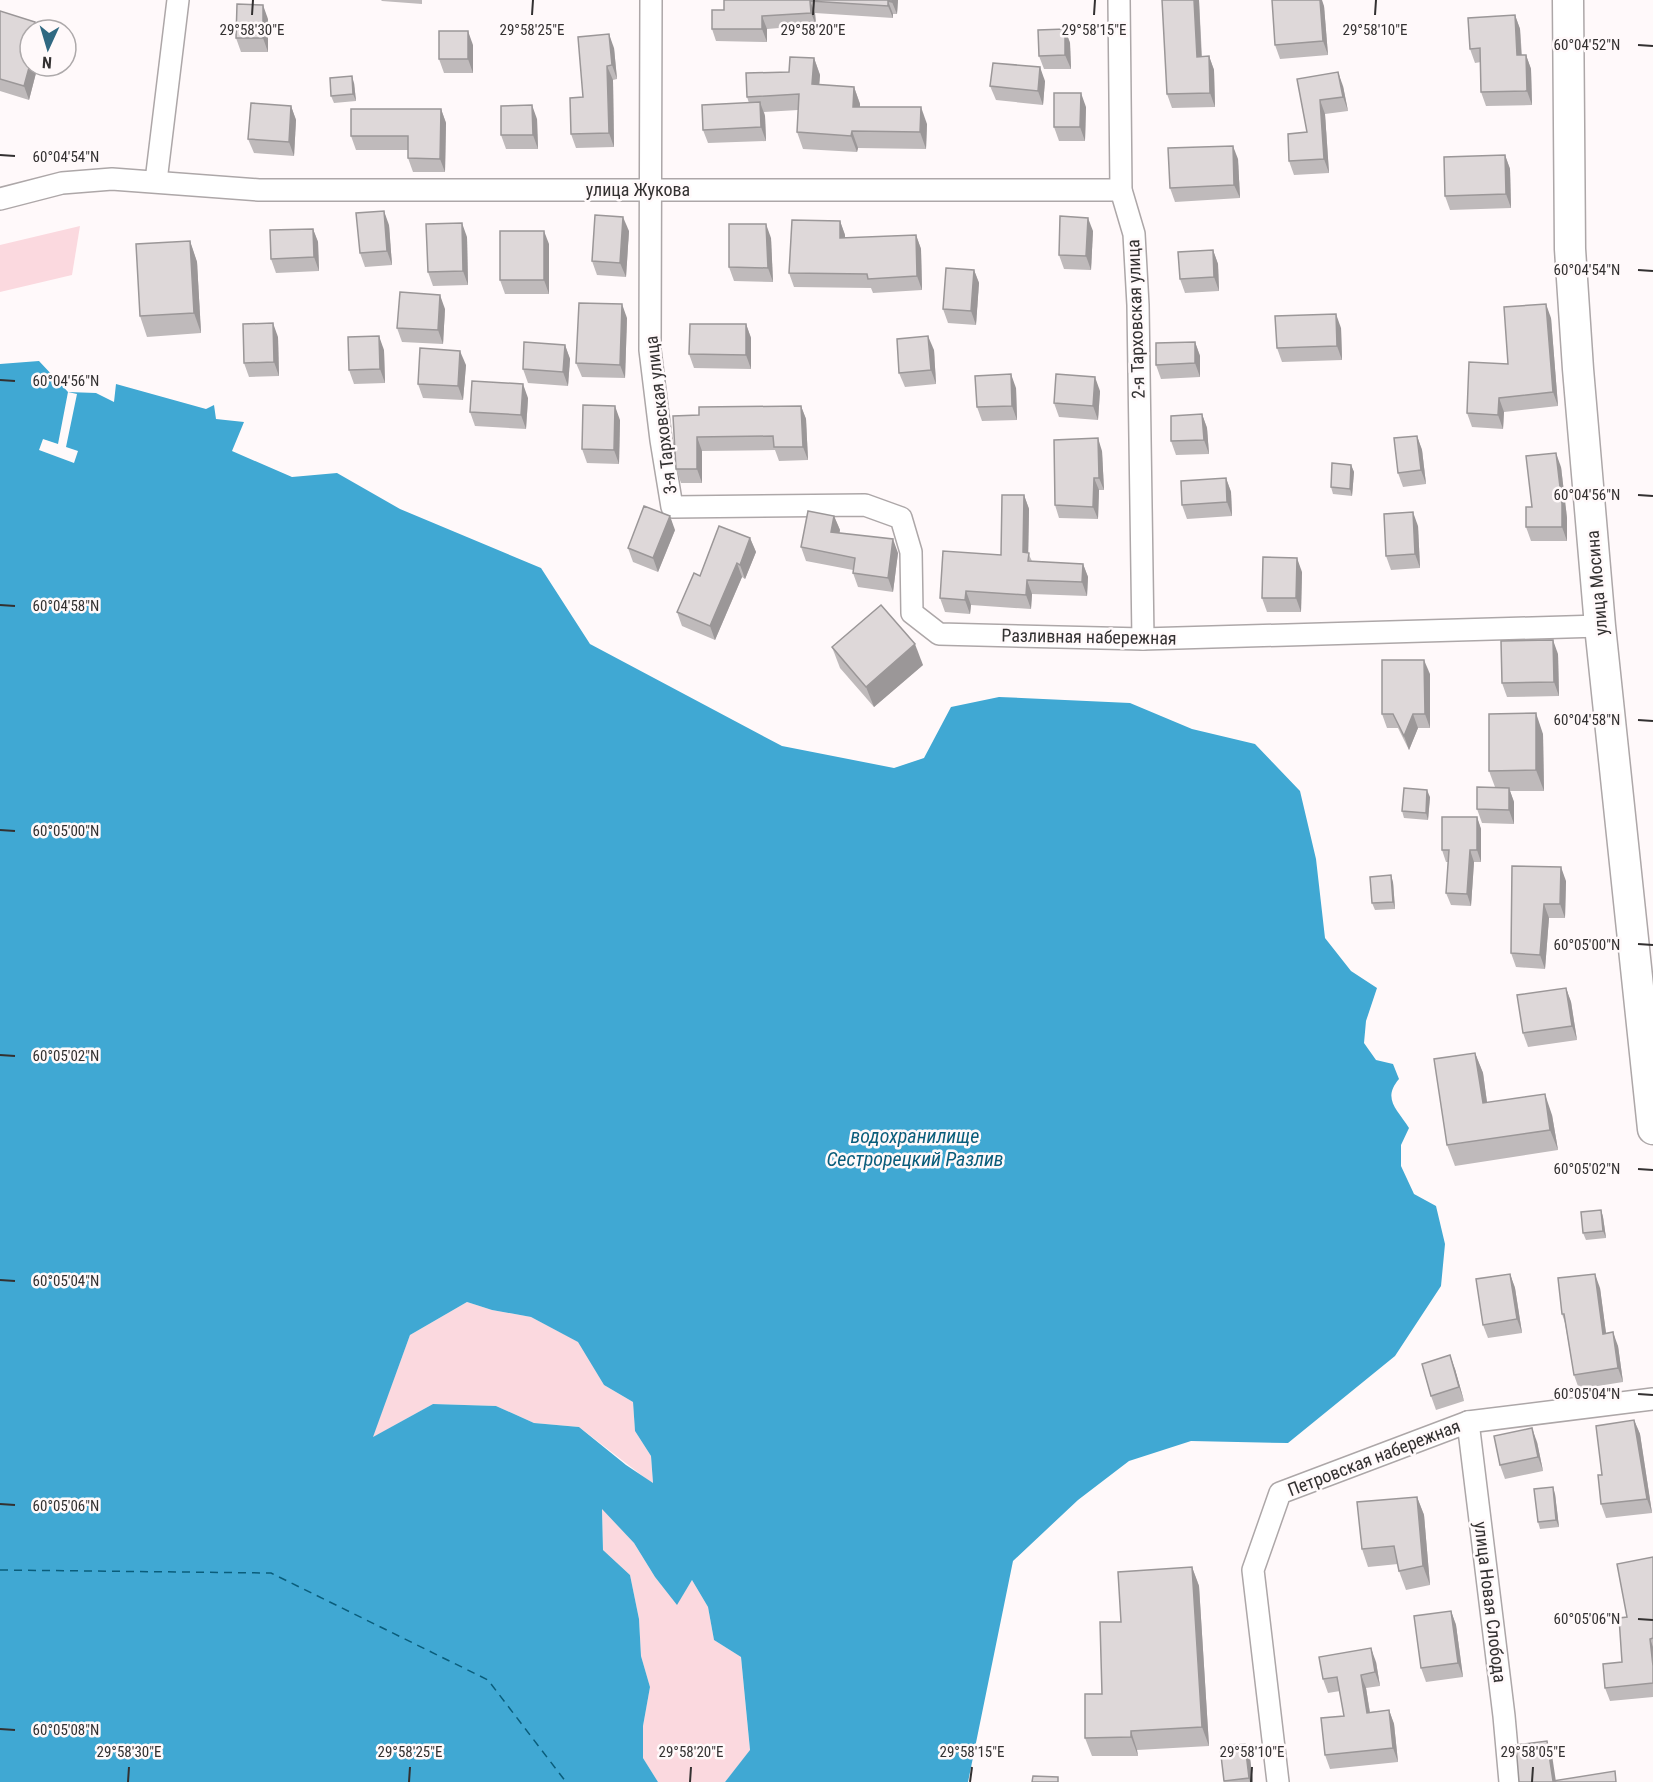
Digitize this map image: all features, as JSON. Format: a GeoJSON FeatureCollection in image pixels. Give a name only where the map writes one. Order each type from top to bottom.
{"type":"FeatureCollection","features":[{"type":"Feature","properties":{"kind":"street"},"geometry":{"type":"LineString","coordinates":[[156,181],[178,0]]}},
{"type":"Feature","properties":{"kind":"street","name":"3-я Тарховская улица"},"geometry":{"type":"LineString","coordinates":[[651,0],[650,350],[672,507]]}},
{"type":"Feature","properties":{"kind":"street","name":"2-я Тарховская улица"},"geometry":{"type":"LineString","coordinates":[[1119,0],[1121,190],[1134,234],[1138,305],[1143,639]]}},
{"type":"Feature","properties":{"kind":"street","name":"улица Мосина"},"geometry":{"type":"LineString","coordinates":[[1568,0],[1570,249],[1600,626],[1653,1129]]}},
{"type":"Feature","properties":{"kind":"street","name":"улица Жукова"},"geometry":{"type":"LineString","coordinates":[[0,199],[62,183],[112,179],[259,190],[1121,190]]}},
{"type":"Feature","properties":{"kind":"street","name":"Разливная набережная"},"geometry":{"type":"LineString","coordinates":[[672,507],[865,505],[901,518],[911,552],[912,613],[939,634],[1143,639],[1600,626]]}},
{"type":"Feature","properties":{"kind":"street","name":"Петровская набережная"},"geometry":{"type":"LineString","coordinates":[[1278,1782],[1253,1570],[1280,1493],[1468,1422],[1653,1399]]}},
{"type":"Feature","properties":{"kind":"street","name":"улица Новая Слобода"},"geometry":{"type":"LineString","coordinates":[[1468,1422],[1510,1782]]}},
{"type":"Feature","properties":{"kind":"shaded area"},"geometry":{"type":"Polygon","coordinates":[[[80,226],[72,275],[0,292],[0,245],[80,226]]]}},
{"type":"Feature","properties":{"kind":"shaded area"},"geometry":{"type":"Polygon","coordinates":[[[467,1302],[492,1310],[531,1317],[579,1342],[604,1385],[633,1402],[635,1431],[651,1456],[653,1484],[579,1427],[534,1423],[496,1406],[433,1404],[372,1438],[410,1335],[467,1302]]]}},
{"type":"Feature","properties":{"kind":"shaded area"},"geometry":{"type":"Polygon","coordinates":[[[602,1508],[634,1543],[655,1577],[677,1604],[692,1580],[708,1607],[714,1640],[741,1657],[750,1751],[725,1782],[658,1782],[643,1758],[643,1726],[650,1687],[641,1656],[639,1619],[630,1575],[603,1550],[602,1508]]]}},
{"type":"Feature","properties":{"kind":"water","name":"водохранилище Сестрорецкий Разлив"},"geometry":{"type":"Polygon","coordinates":[[[39,361],[68,392],[96,393],[114,402],[116,384],[206,409],[214,405],[216,419],[244,422],[232,451],[292,477],[337,473],[400,509],[541,568],[590,644],[782,746],[894,768],[924,758],[951,707],[999,697],[1130,703],[1192,729],[1255,744],[1300,791],[1316,859],[1325,938],[1351,971],[1377,988],[1366,1021],[1364,1043],[1376,1060],[1393,1064],[1399,1079],[1392,1092],[1393,1104],[1409,1128],[1401,1145],[1401,1166],[1414,1194],[1436,1206],[1445,1244],[1441,1286],[1395,1356],[1288,1443],[1191,1441],[1129,1461],[1078,1500],[1013,1561],[968,1782],[725,1782],[750,1750],[741,1657],[714,1640],[708,1607],[692,1580],[677,1605],[655,1577],[634,1543],[602,1509],[603,1550],[630,1575],[639,1619],[641,1656],[650,1687],[643,1726],[643,1758],[658,1782],[0,1782],[0,364],[39,361]],[[467,1302],[410,1335],[373,1437],[433,1404],[496,1406],[534,1423],[579,1427],[626,1465],[653,1483],[651,1456],[635,1431],[633,1402],[604,1385],[578,1342],[531,1317],[492,1310],[467,1302]]]}},
{"type":"Feature","properties":{"kind":"pier"},"geometry":{"type":"Polygon","coordinates":[[[68,392],[77,394],[66,447],[78,451],[74,463],[39,450],[43,439],[58,444],[68,392]]]}},
{"type":"Feature","properties":{"kind":"building"},"geometry":{"type":"Polygon","coordinates":[[[724,0],[892,0],[892,2],[888,1],[888,6],[810,1],[811,13],[762,16],[762,29],[712,29],[712,10],[724,10],[724,0]]]}},
{"type":"Feature","properties":{"kind":"building"},"geometry":{"type":"Polygon","coordinates":[[[1162,0],[1194,0],[1197,57],[1209,56],[1210,93],[1167,94],[1162,0]]]}},
{"type":"Feature","properties":{"kind":"building"},"geometry":{"type":"Polygon","coordinates":[[[1272,0],[1320,0],[1323,41],[1275,45],[1272,0]]]}},
{"type":"Feature","properties":{"kind":"building"},"geometry":{"type":"Polygon","coordinates":[[[237,4],[263,5],[263,38],[236,38],[237,4]]]}},
{"type":"Feature","properties":{"kind":"building"},"geometry":{"type":"Polygon","coordinates":[[[0,11],[22,18],[18,18],[18,78],[26,78],[24,86],[0,79],[0,11]]]}},
{"type":"Feature","properties":{"kind":"building"},"geometry":{"type":"Polygon","coordinates":[[[1515,15],[1517,55],[1526,55],[1527,91],[1481,92],[1480,48],[1470,49],[1468,18],[1515,15]]]}},
{"type":"Feature","properties":{"kind":"building"},"geometry":{"type":"Polygon","coordinates":[[[1065,29],[1065,55],[1039,56],[1038,30],[1065,29]]]}},
{"type":"Feature","properties":{"kind":"building"},"geometry":{"type":"Polygon","coordinates":[[[439,31],[468,31],[468,59],[439,59],[439,31]]]}},
{"type":"Feature","properties":{"kind":"building"},"geometry":{"type":"Polygon","coordinates":[[[609,34],[612,65],[607,66],[609,133],[571,134],[570,98],[583,97],[578,37],[609,34]]]}},
{"type":"Feature","properties":{"kind":"building"},"geometry":{"type":"Polygon","coordinates":[[[790,57],[814,58],[812,84],[854,87],[853,107],[921,107],[920,132],[852,131],[851,136],[797,132],[799,94],[747,97],[746,73],[789,72],[790,57]]]}},
{"type":"Feature","properties":{"kind":"building"},"geometry":{"type":"Polygon","coordinates":[[[993,63],[1040,67],[1038,91],[990,86],[993,63]]]}},
{"type":"Feature","properties":{"kind":"building"},"geometry":{"type":"Polygon","coordinates":[[[1338,72],[1343,97],[1320,100],[1324,159],[1289,161],[1288,134],[1307,132],[1297,79],[1338,72]]]}},
{"type":"Feature","properties":{"kind":"building"},"geometry":{"type":"Polygon","coordinates":[[[352,76],[353,94],[331,96],[330,78],[352,76]]]}},
{"type":"Feature","properties":{"kind":"building"},"geometry":{"type":"Polygon","coordinates":[[[1054,93],[1081,93],[1080,127],[1054,127],[1054,93]]]}},
{"type":"Feature","properties":{"kind":"building"},"geometry":{"type":"Polygon","coordinates":[[[760,102],[761,127],[703,130],[702,105],[760,102]]]}},
{"type":"Feature","properties":{"kind":"building"},"geometry":{"type":"Polygon","coordinates":[[[251,103],[291,106],[289,142],[248,139],[251,103]]]}},
{"type":"Feature","properties":{"kind":"building"},"geometry":{"type":"Polygon","coordinates":[[[532,105],[533,135],[501,135],[501,106],[532,105]]]}},
{"type":"Feature","properties":{"kind":"building"},"geometry":{"type":"Polygon","coordinates":[[[351,109],[441,109],[440,159],[408,158],[408,136],[351,136],[351,109]]]}},
{"type":"Feature","properties":{"kind":"building"},"geometry":{"type":"Polygon","coordinates":[[[1233,146],[1234,185],[1170,188],[1168,148],[1233,146]]]}},
{"type":"Feature","properties":{"kind":"building"},"geometry":{"type":"Polygon","coordinates":[[[1505,155],[1506,194],[1445,196],[1444,157],[1505,155]]]}},
{"type":"Feature","properties":{"kind":"building"},"geometry":{"type":"Polygon","coordinates":[[[384,211],[387,251],[360,253],[356,213],[384,211]]]}},
{"type":"Feature","properties":{"kind":"building"},"geometry":{"type":"Polygon","coordinates":[[[595,215],[623,217],[620,263],[592,261],[595,215]]]}},
{"type":"Feature","properties":{"kind":"building"},"geometry":{"type":"Polygon","coordinates":[[[1060,216],[1088,218],[1086,256],[1059,255],[1060,216]]]}},
{"type":"Feature","properties":{"kind":"building"},"geometry":{"type":"Polygon","coordinates":[[[792,220],[840,221],[840,238],[916,235],[917,276],[868,279],[867,274],[789,273],[792,220]]]}},
{"type":"Feature","properties":{"kind":"building"},"geometry":{"type":"Polygon","coordinates":[[[462,223],[463,271],[428,272],[426,224],[462,223]]]}},
{"type":"Feature","properties":{"kind":"building"},"geometry":{"type":"Polygon","coordinates":[[[729,224],[766,224],[768,268],[729,267],[729,224]]]}},
{"type":"Feature","properties":{"kind":"building"},"geometry":{"type":"Polygon","coordinates":[[[313,229],[314,257],[271,259],[270,230],[313,229]]]}},
{"type":"Feature","properties":{"kind":"building"},"geometry":{"type":"Polygon","coordinates":[[[500,231],[544,231],[544,280],[500,280],[500,231]]]}},
{"type":"Feature","properties":{"kind":"building"},"geometry":{"type":"Polygon","coordinates":[[[190,241],[194,313],[140,316],[136,244],[190,241]]]}},
{"type":"Feature","properties":{"kind":"building"},"geometry":{"type":"Polygon","coordinates":[[[1213,250],[1214,277],[1180,279],[1178,252],[1213,250]]]}},
{"type":"Feature","properties":{"kind":"building"},"geometry":{"type":"Polygon","coordinates":[[[946,268],[974,270],[971,311],[943,309],[946,268]]]}},
{"type":"Feature","properties":{"kind":"building"},"geometry":{"type":"Polygon","coordinates":[[[400,292],[440,295],[438,330],[397,328],[400,292]]]}},
{"type":"Feature","properties":{"kind":"building"},"geometry":{"type":"Polygon","coordinates":[[[579,303],[622,304],[620,365],[576,363],[579,303]]]}},
{"type":"Feature","properties":{"kind":"building"},"geometry":{"type":"Polygon","coordinates":[[[1546,304],[1553,392],[1499,398],[1498,415],[1467,413],[1469,362],[1508,364],[1504,307],[1546,304]]]}},
{"type":"Feature","properties":{"kind":"building"},"geometry":{"type":"Polygon","coordinates":[[[1336,314],[1337,346],[1277,348],[1275,316],[1336,314]]]}},
{"type":"Feature","properties":{"kind":"building"},"geometry":{"type":"Polygon","coordinates":[[[273,323],[274,362],[244,363],[243,324],[273,323]]]}},
{"type":"Feature","properties":{"kind":"building"},"geometry":{"type":"Polygon","coordinates":[[[690,324],[746,324],[746,355],[689,354],[690,324]]]}},
{"type":"Feature","properties":{"kind":"building"},"geometry":{"type":"Polygon","coordinates":[[[379,336],[380,369],[349,370],[348,337],[379,336]]]}},
{"type":"Feature","properties":{"kind":"building"},"geometry":{"type":"Polygon","coordinates":[[[928,336],[931,370],[899,373],[897,339],[928,336]]]}},
{"type":"Feature","properties":{"kind":"building"},"geometry":{"type":"Polygon","coordinates":[[[524,342],[565,345],[563,372],[523,369],[524,342]]]}},
{"type":"Feature","properties":{"kind":"building"},"geometry":{"type":"Polygon","coordinates":[[[1195,342],[1195,363],[1156,365],[1156,343],[1195,342]]]}},
{"type":"Feature","properties":{"kind":"building"},"geometry":{"type":"Polygon","coordinates":[[[420,348],[460,351],[458,386],[418,384],[420,348]]]}},
{"type":"Feature","properties":{"kind":"building"},"geometry":{"type":"Polygon","coordinates":[[[1011,374],[1012,406],[977,407],[975,376],[1011,374]]]}},
{"type":"Feature","properties":{"kind":"building"},"geometry":{"type":"Polygon","coordinates":[[[1056,374],[1095,377],[1093,406],[1054,403],[1056,374]]]}},
{"type":"Feature","properties":{"kind":"building"},"geometry":{"type":"Polygon","coordinates":[[[472,381],[523,384],[521,415],[470,412],[472,381]]]}},
{"type":"Feature","properties":{"kind":"building"},"geometry":{"type":"Polygon","coordinates":[[[583,405],[615,406],[614,450],[582,449],[583,405]]]}},
{"type":"Feature","properties":{"kind":"building"},"geometry":{"type":"Polygon","coordinates":[[[801,406],[803,447],[774,447],[773,436],[697,437],[697,469],[676,469],[673,416],[699,415],[699,407],[801,406]]]}},
{"type":"Feature","properties":{"kind":"building"},"geometry":{"type":"Polygon","coordinates":[[[1202,414],[1204,440],[1171,441],[1171,416],[1202,414]]]}},
{"type":"Feature","properties":{"kind":"building"},"geometry":{"type":"Polygon","coordinates":[[[1417,436],[1421,470],[1398,473],[1394,438],[1417,436]]]}},
{"type":"Feature","properties":{"kind":"building"},"geometry":{"type":"Polygon","coordinates":[[[1098,438],[1099,478],[1094,478],[1093,507],[1055,505],[1054,440],[1098,438]]]}},
{"type":"Feature","properties":{"kind":"building"},"geometry":{"type":"Polygon","coordinates":[[[1556,453],[1562,504],[1562,527],[1526,527],[1526,507],[1532,507],[1526,456],[1556,453]]]}},
{"type":"Feature","properties":{"kind":"building"},"geometry":{"type":"Polygon","coordinates":[[[1332,463],[1351,465],[1350,489],[1331,487],[1332,463]]]}},
{"type":"Feature","properties":{"kind":"building"},"geometry":{"type":"Polygon","coordinates":[[[1226,478],[1227,502],[1182,505],[1181,481],[1226,478]]]}},
{"type":"Feature","properties":{"kind":"building"},"geometry":{"type":"Polygon","coordinates":[[[1002,495],[1024,495],[1023,552],[1029,553],[1028,561],[1083,564],[1082,582],[1027,580],[1026,595],[966,591],[965,600],[940,598],[943,551],[1001,555],[1002,495]]]}},
{"type":"Feature","properties":{"kind":"building"},"geometry":{"type":"Polygon","coordinates":[[[644,506],[670,516],[653,558],[628,548],[644,506]]]}},
{"type":"Feature","properties":{"kind":"building"},"geometry":{"type":"Polygon","coordinates":[[[808,511],[834,516],[831,532],[893,539],[888,578],[853,573],[855,558],[801,547],[808,511]]]}},
{"type":"Feature","properties":{"kind":"building"},"geometry":{"type":"Polygon","coordinates":[[[1413,512],[1415,554],[1386,556],[1384,514],[1413,512]]]}},
{"type":"Feature","properties":{"kind":"building"},"geometry":{"type":"Polygon","coordinates":[[[719,526],[750,538],[740,565],[737,563],[710,626],[677,612],[694,573],[700,576],[719,526]]]}},
{"type":"Feature","properties":{"kind":"building"},"geometry":{"type":"Polygon","coordinates":[[[1263,557],[1297,558],[1296,598],[1262,598],[1263,557]]]}},
{"type":"Feature","properties":{"kind":"building"},"geometry":{"type":"Polygon","coordinates":[[[881,605],[915,644],[866,687],[832,647],[881,605]]]}},
{"type":"Feature","properties":{"kind":"building"},"geometry":{"type":"Polygon","coordinates":[[[1553,640],[1554,682],[1502,683],[1501,641],[1553,640]]]}},
{"type":"Feature","properties":{"kind":"building"},"geometry":{"type":"Polygon","coordinates":[[[1382,660],[1424,660],[1425,714],[1413,714],[1404,736],[1393,714],[1382,714],[1382,660]]]}},
{"type":"Feature","properties":{"kind":"building"},"geometry":{"type":"Polygon","coordinates":[[[1536,713],[1536,770],[1489,771],[1489,714],[1536,713]]]}},
{"type":"Feature","properties":{"kind":"building"},"geometry":{"type":"Polygon","coordinates":[[[1477,787],[1509,788],[1509,810],[1477,809],[1477,787]]]}},
{"type":"Feature","properties":{"kind":"building"},"geometry":{"type":"Polygon","coordinates":[[[1404,788],[1427,790],[1426,813],[1402,811],[1404,788]]]}},
{"type":"Feature","properties":{"kind":"building"},"geometry":{"type":"Polygon","coordinates":[[[1442,817],[1477,817],[1477,850],[1470,850],[1467,894],[1446,893],[1449,850],[1442,850],[1442,817]]]}},
{"type":"Feature","properties":{"kind":"building"},"geometry":{"type":"Polygon","coordinates":[[[1512,866],[1561,867],[1560,904],[1544,904],[1540,955],[1511,953],[1512,866]]]}},
{"type":"Feature","properties":{"kind":"building"},"geometry":{"type":"Polygon","coordinates":[[[1391,875],[1393,902],[1372,903],[1370,877],[1391,875]]]}},
{"type":"Feature","properties":{"kind":"building"},"geometry":{"type":"Polygon","coordinates":[[[1566,988],[1572,1026],[1523,1033],[1517,995],[1566,988]]]}},
{"type":"Feature","properties":{"kind":"building"},"geometry":{"type":"Polygon","coordinates":[[[1475,1053],[1483,1103],[1545,1094],[1550,1130],[1447,1145],[1434,1059],[1475,1053]]]}},
{"type":"Feature","properties":{"kind":"building"},"geometry":{"type":"Polygon","coordinates":[[[1601,1210],[1603,1231],[1583,1233],[1581,1212],[1601,1210]]]}},
{"type":"Feature","properties":{"kind":"building"},"geometry":{"type":"Polygon","coordinates":[[[1510,1274],[1517,1319],[1483,1325],[1476,1279],[1510,1274]]]}},
{"type":"Feature","properties":{"kind":"building"},"geometry":{"type":"Polygon","coordinates":[[[1595,1274],[1603,1334],[1613,1332],[1618,1368],[1574,1375],[1564,1314],[1562,1314],[1558,1278],[1595,1274]]]}},
{"type":"Feature","properties":{"kind":"building"},"geometry":{"type":"Polygon","coordinates":[[[1450,1355],[1459,1387],[1431,1396],[1422,1364],[1450,1355]]]}},
{"type":"Feature","properties":{"kind":"building"},"geometry":{"type":"Polygon","coordinates":[[[1634,1420],[1647,1499],[1601,1504],[1598,1475],[1602,1475],[1596,1426],[1634,1420]]]}},
{"type":"Feature","properties":{"kind":"building"},"geometry":{"type":"Polygon","coordinates":[[[1532,1428],[1538,1457],[1500,1465],[1494,1436],[1532,1428]]]}},
{"type":"Feature","properties":{"kind":"building"},"geometry":{"type":"Polygon","coordinates":[[[1553,1487],[1556,1520],[1538,1522],[1534,1489],[1553,1487]]]}},
{"type":"Feature","properties":{"kind":"building"},"geometry":{"type":"Polygon","coordinates":[[[1417,1497],[1423,1566],[1399,1571],[1394,1546],[1362,1549],[1357,1502],[1417,1497]]]}},
{"type":"Feature","properties":{"kind":"building"},"geometry":{"type":"Polygon","coordinates":[[[1653,1557],[1653,1638],[1650,1639],[1653,1683],[1605,1688],[1603,1664],[1622,1662],[1619,1618],[1627,1617],[1617,1564],[1653,1557]]]}},
{"type":"Feature","properties":{"kind":"building"},"geometry":{"type":"Polygon","coordinates":[[[1192,1567],[1202,1727],[1131,1731],[1131,1737],[1085,1738],[1085,1694],[1102,1694],[1100,1622],[1121,1622],[1118,1572],[1192,1567]]]}},
{"type":"Feature","properties":{"kind":"building"},"geometry":{"type":"Polygon","coordinates":[[[1451,1611],[1458,1663],[1421,1668],[1414,1616],[1451,1611]]]}},
{"type":"Feature","properties":{"kind":"building"},"geometry":{"type":"Polygon","coordinates":[[[1371,1648],[1375,1672],[1361,1675],[1367,1713],[1389,1710],[1393,1748],[1325,1755],[1321,1718],[1344,1716],[1337,1677],[1323,1679],[1319,1657],[1371,1648]]]}},
{"type":"Feature","properties":{"kind":"building"},"geometry":{"type":"Polygon","coordinates":[[[1547,1741],[1553,1781],[1615,1771],[1616,1782],[1519,1782],[1516,1745],[1547,1741]]]}},
{"type":"Feature","properties":{"kind":"building"},"geometry":{"type":"Polygon","coordinates":[[[1245,1744],[1249,1778],[1224,1781],[1220,1747],[1245,1744]]]}},
{"type":"Feature","properties":{"kind":"building"},"geometry":{"type":"Polygon","coordinates":[[[1033,1776],[1058,1777],[1058,1782],[1032,1782],[1033,1776]]]}},
{"type":"Feature","properties":{"kind":"ferry route"},"geometry":{"type":"LineString","coordinates":[[0,1570],[271,1573],[488,1680],[566,1782]]}}]}
